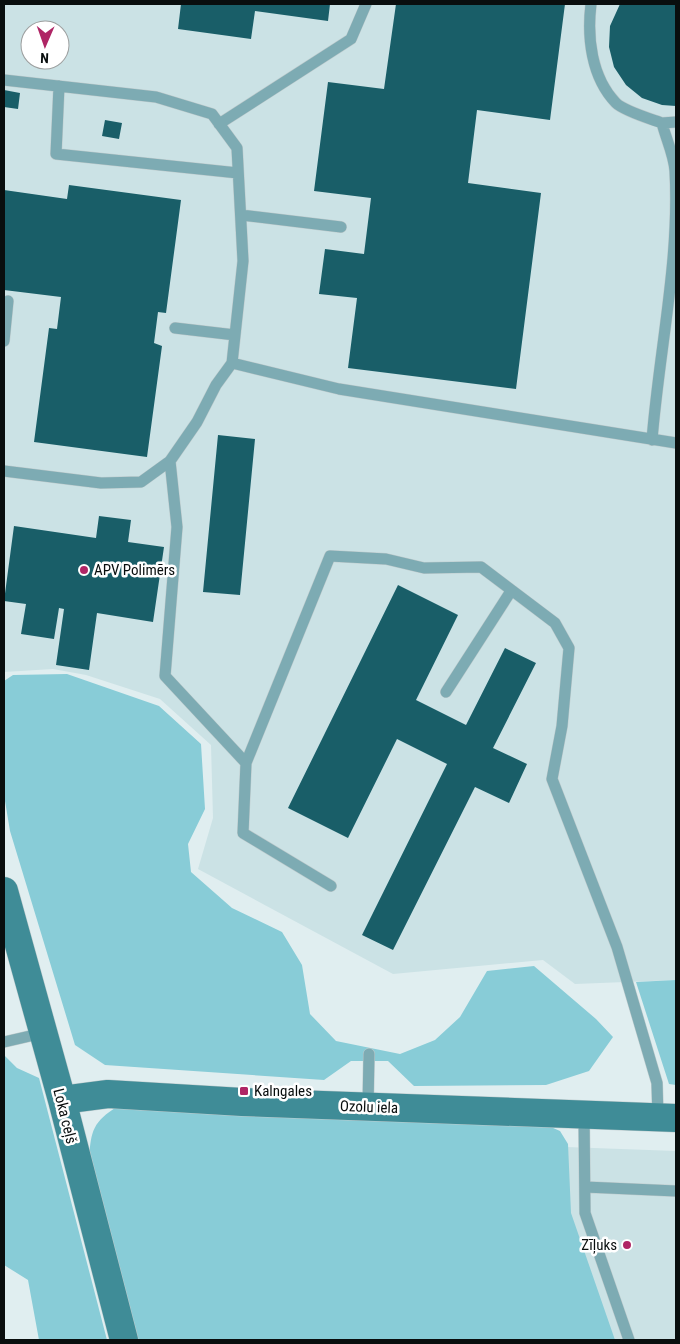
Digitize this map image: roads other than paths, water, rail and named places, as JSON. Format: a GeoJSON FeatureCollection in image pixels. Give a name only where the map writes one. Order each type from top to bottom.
{"type":"FeatureCollection","features":[{"type":"Feature","properties":{"kind":"main road","name":"Loka ceļš"},"geometry":{"type":"LineString","coordinates":[[4,891],[62,1100],[124,1340]]}},
{"type":"Feature","properties":{"kind":"main road","name":"Ozolu iela"},"geometry":{"type":"LineString","coordinates":[[62,1100],[108,1094],[242,1102],[667,1117]]}},
{"type":"Feature","properties":{"kind":"lane"},"geometry":{"type":"LineString","coordinates":[[219,124],[351,39],[366,4]]}},
{"type":"Feature","properties":{"kind":"lane"},"geometry":{"type":"LineString","coordinates":[[591,4],[591,48],[599,77],[617,104],[662,124],[676,122]]}},
{"type":"Feature","properties":{"kind":"lane"},"geometry":{"type":"LineString","coordinates":[[4,80],[156,97],[212,114],[237,148],[243,261],[232,363],[170,462],[141,482],[101,483],[4,471]]}},
{"type":"Feature","properties":{"kind":"lane"},"geometry":{"type":"LineString","coordinates":[[59,86],[56,154],[238,173]]}},
{"type":"Feature","properties":{"kind":"lane"},"geometry":{"type":"LineString","coordinates":[[652,440],[675,252],[675,170],[662,124]]}},
{"type":"Feature","properties":{"kind":"lane"},"geometry":{"type":"LineString","coordinates":[[241,215],[340,227]]}},
{"type":"Feature","properties":{"kind":"lane"},"geometry":{"type":"LineString","coordinates":[[4,340],[8,301]]}},
{"type":"Feature","properties":{"kind":"lane"},"geometry":{"type":"LineString","coordinates":[[176,328],[235,335]]}},
{"type":"Feature","properties":{"kind":"lane"},"geometry":{"type":"LineString","coordinates":[[232,363],[339,389],[676,443]]}},
{"type":"Feature","properties":{"kind":"lane"},"geometry":{"type":"LineString","coordinates":[[170,462],[177,527],[165,676],[246,763]]}},
{"type":"Feature","properties":{"kind":"lane"},"geometry":{"type":"LineString","coordinates":[[331,886],[243,833],[246,763],[330,556],[386,559],[424,568],[481,567],[555,623],[569,648],[562,726],[552,779],[616,947],[667,1117]]}},
{"type":"Feature","properties":{"kind":"lane"},"geometry":{"type":"LineString","coordinates":[[446,692],[511,591]]}},
{"type":"Feature","properties":{"kind":"lane"},"geometry":{"type":"LineString","coordinates":[[4,1042],[43,1033]]}},
{"type":"Feature","properties":{"kind":"lane"},"geometry":{"type":"LineString","coordinates":[[368,1106],[369,1054]]}},
{"type":"Feature","properties":{"kind":"lane"},"geometry":{"type":"LineString","coordinates":[[584,1114],[585,1213],[628,1340]]}},
{"type":"Feature","properties":{"kind":"lane"},"geometry":{"type":"LineString","coordinates":[[584,1187],[676,1190]]}},
{"type":"Feature","properties":{"kind":"place","name":"APV Polimērs"},"geometry":{"type":"Point","coordinates":[84,570]}},
{"type":"Feature","properties":{"kind":"place","name":"Kalngales"},"geometry":{"type":"Point","coordinates":[244,1091]}},
{"type":"Feature","properties":{"kind":"place","name":"Zīļuks"},"geometry":{"type":"Point","coordinates":[627,1245]}}]}
